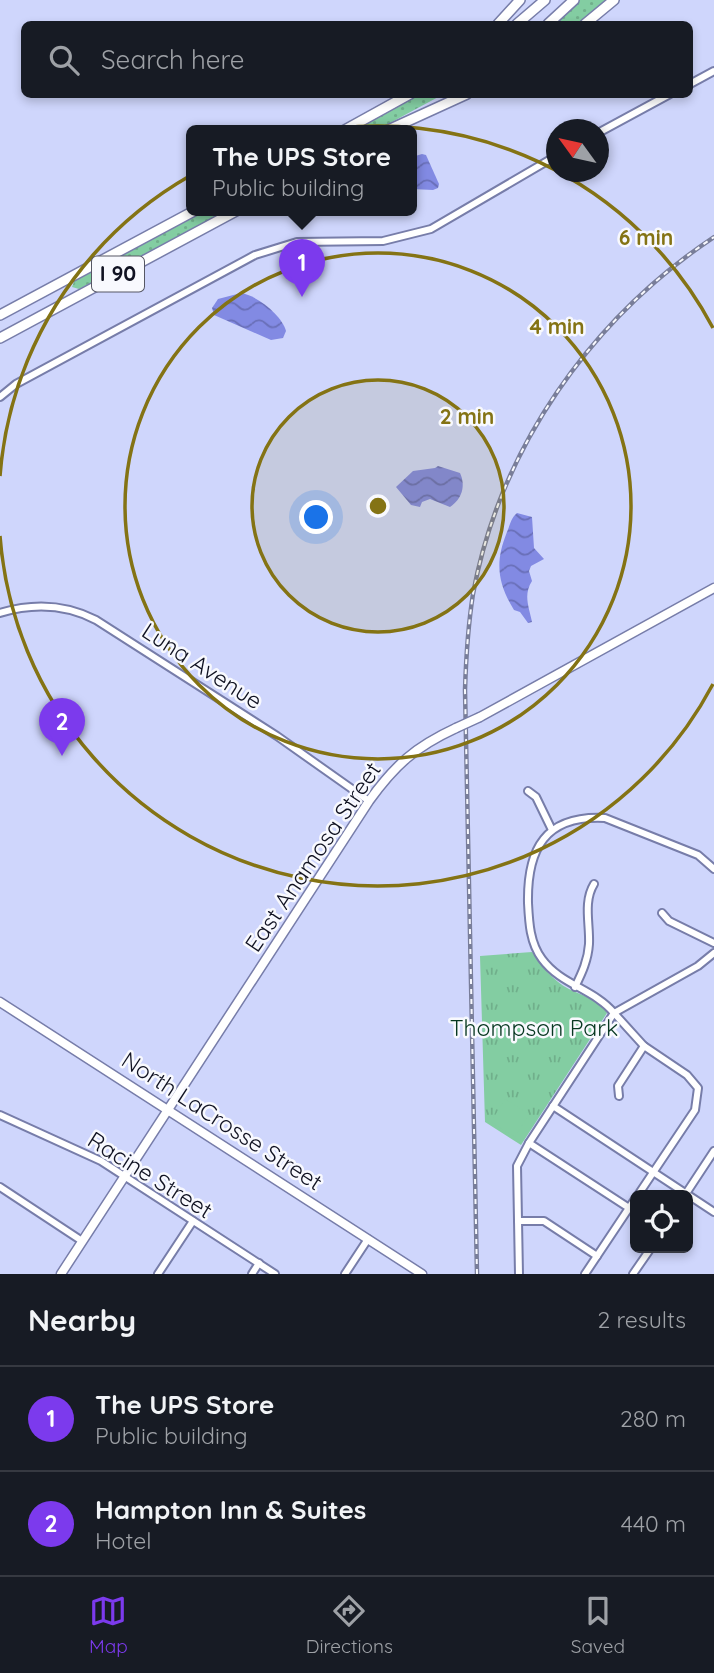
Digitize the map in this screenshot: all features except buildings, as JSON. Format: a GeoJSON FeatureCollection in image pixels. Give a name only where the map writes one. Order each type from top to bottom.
{"type":"FeatureCollection","features":[{"type":"Feature","properties":{"kind":"highway"},"geometry":{"type":"LineString","coordinates":[[501,21],[520,0]]}},
{"type":"Feature","properties":{"kind":"highway"},"geometry":{"type":"LineString","coordinates":[[520,21],[545,0]]}},
{"type":"Feature","properties":{"kind":"highway"},"geometry":{"type":"LineString","coordinates":[[551,21],[573,0]]}},
{"type":"Feature","properties":{"kind":"highway"},"geometry":{"type":"LineString","coordinates":[[589,21],[614,0]]}},
{"type":"Feature","properties":{"kind":"highway"},"geometry":{"type":"LineString","coordinates":[[352,125],[396,98]]}},
{"type":"Feature","properties":{"kind":"highway"},"geometry":{"type":"LineString","coordinates":[[353,125],[403,98]]}},
{"type":"Feature","properties":{"kind":"highway"},"geometry":{"type":"LineString","coordinates":[[397,125],[445,98]]}},
{"type":"Feature","properties":{"kind":"highway"},"geometry":{"type":"LineString","coordinates":[[399,125],[458,98]]}},
{"type":"Feature","properties":{"kind":"highway","name":"I 90"},"geometry":{"type":"LineString","coordinates":[[0,315],[186,215]]}},
{"type":"Feature","properties":{"kind":"highway","name":"I 90"},"geometry":{"type":"LineString","coordinates":[[0,338],[227,216]]}},
{"type":"Feature","properties":{"kind":"main road","name":"East Anamosa Street"},"geometry":{"type":"LineString","coordinates":[[61,1274],[390,772],[414,751],[481,717],[714,588]]}},
{"type":"Feature","properties":{"kind":"main road","name":"North LaCrosse Street"},"geometry":{"type":"LineString","coordinates":[[0,1002],[422,1274]]}},
{"type":"Feature","properties":{"kind":"street"},"geometry":{"type":"LineString","coordinates":[[693,82],[714,71]]}},
{"type":"Feature","properties":{"kind":"street"},"geometry":{"type":"LineString","coordinates":[[609,127],[663,98]]}},
{"type":"Feature","properties":{"kind":"street"},"geometry":{"type":"LineString","coordinates":[[0,397],[16,384],[255,255],[274,247],[298,242],[383,241],[419,233],[446,222],[546,161]]}},
{"type":"Feature","properties":{"kind":"street","name":"Luna Avenue"},"geometry":{"type":"LineString","coordinates":[[0,612],[47,606],[71,610],[96,620],[278,736],[369,801]]}},
{"type":"Feature","properties":{"kind":"street"},"geometry":{"type":"LineString","coordinates":[[528,791],[536,797],[552,830]]}},
{"type":"Feature","properties":{"kind":"street"},"geometry":{"type":"LineString","coordinates":[[641,1190],[695,1110],[698,1088],[687,1075],[644,1046],[600,999],[551,971],[536,951],[532,939],[529,916],[530,867],[541,842],[552,830],[589,817],[605,818],[698,855],[714,869]]}},
{"type":"Feature","properties":{"kind":"street"},"geometry":{"type":"LineString","coordinates":[[575,987],[587,956],[588,894],[594,884]]}},
{"type":"Feature","properties":{"kind":"street"},"geometry":{"type":"LineString","coordinates":[[663,913],[669,921],[714,943]]}},
{"type":"Feature","properties":{"kind":"street"},"geometry":{"type":"LineString","coordinates":[[519,1274],[517,1166],[529,1143],[614,1013],[698,966],[714,953]]}},
{"type":"Feature","properties":{"kind":"street"},"geometry":{"type":"LineString","coordinates":[[619,1096],[618,1086],[644,1046]]}},
{"type":"Feature","properties":{"kind":"street"},"geometry":{"type":"LineString","coordinates":[[553,1106],[680,1190]]}},
{"type":"Feature","properties":{"kind":"street","name":"Racine Street"},"geometry":{"type":"LineString","coordinates":[[0,1115],[92,1156],[275,1274]]}},
{"type":"Feature","properties":{"kind":"street"},"geometry":{"type":"LineString","coordinates":[[529,1143],[629,1208],[585,1274]]}},
{"type":"Feature","properties":{"kind":"street"},"geometry":{"type":"LineString","coordinates":[[689,1190],[714,1151]]}},
{"type":"Feature","properties":{"kind":"street"},"geometry":{"type":"LineString","coordinates":[[0,1188],[82,1241]]}},
{"type":"Feature","properties":{"kind":"street"},"geometry":{"type":"LineString","coordinates":[[693,1198],[714,1212]]}},
{"type":"Feature","properties":{"kind":"street"},"geometry":{"type":"LineString","coordinates":[[518,1220],[544,1221],[597,1256]]}},
{"type":"Feature","properties":{"kind":"street"},"geometry":{"type":"LineString","coordinates":[[158,1274],[193,1221]]}},
{"type":"Feature","properties":{"kind":"street"},"geometry":{"type":"LineString","coordinates":[[345,1274],[368,1239]]}},
{"type":"Feature","properties":{"kind":"street"},"geometry":{"type":"LineString","coordinates":[[633,1274],[647,1253]]}},
{"type":"Feature","properties":{"kind":"street"},"geometry":{"type":"LineString","coordinates":[[252,1274],[259,1263]]}},
{"type":"Feature","properties":{"kind":"green space"},"geometry":{"type":"Polygon","coordinates":[[[580,0],[609,0],[584,21],[557,21],[580,0]]]}},
{"type":"Feature","properties":{"kind":"green space"},"geometry":{"type":"Polygon","coordinates":[[[412,98],[436,98],[386,125],[361,125],[412,98]]]}},
{"type":"Feature","properties":{"kind":"green space"},"geometry":{"type":"Polygon","coordinates":[[[192,216],[216,216],[79,289],[72,287],[75,279],[192,216]]]}},
{"type":"Feature","properties":{"kind":"green space","name":"Thompson Park"},"geometry":{"type":"Polygon","coordinates":[[[532,952],[558,982],[595,1001],[607,1013],[521,1145],[485,1122],[480,956],[532,952]]]}},
{"type":"Feature","properties":{"kind":"green space"},"geometry":{"type":"Polygon","coordinates":[[[505,1099],[529,1114],[515,1137],[491,1122],[505,1099]]]}},
{"type":"Feature","properties":{"kind":"water"},"geometry":{"type":"Polygon","coordinates":[[[426,155],[439,184],[438,188],[417,189],[417,156],[426,155]]]}},
{"type":"Feature","properties":{"kind":"water"},"geometry":{"type":"Polygon","coordinates":[[[241,293],[254,298],[274,312],[284,325],[286,331],[283,338],[271,340],[214,315],[212,308],[218,299],[241,293]]]}},
{"type":"Feature","properties":{"kind":"water"},"geometry":{"type":"Polygon","coordinates":[[[438,466],[460,473],[463,487],[460,496],[450,507],[430,499],[422,502],[420,507],[411,505],[396,487],[413,471],[438,466]]]}},
{"type":"Feature","properties":{"kind":"water"},"geometry":{"type":"Polygon","coordinates":[[[517,513],[532,517],[534,548],[544,559],[531,566],[529,571],[532,581],[528,601],[532,622],[528,623],[508,600],[501,581],[499,562],[503,543],[517,513]]]}},
{"type":"Feature","properties":{"kind":"railway"},"geometry":{"type":"LineString","coordinates":[[477,1274],[465,690],[473,594],[486,540],[505,488],[529,439],[558,392],[591,347],[628,307],[669,270],[714,237]]}},
{"type":"Feature","properties":{"kind":"place","name":"The UPS Store"},"geometry":{"type":"Point","coordinates":[302,297]}},
{"type":"Feature","properties":{"kind":"place","name":"Hampton Inn & Suites"},"geometry":{"type":"Point","coordinates":[62,756]}}]}
